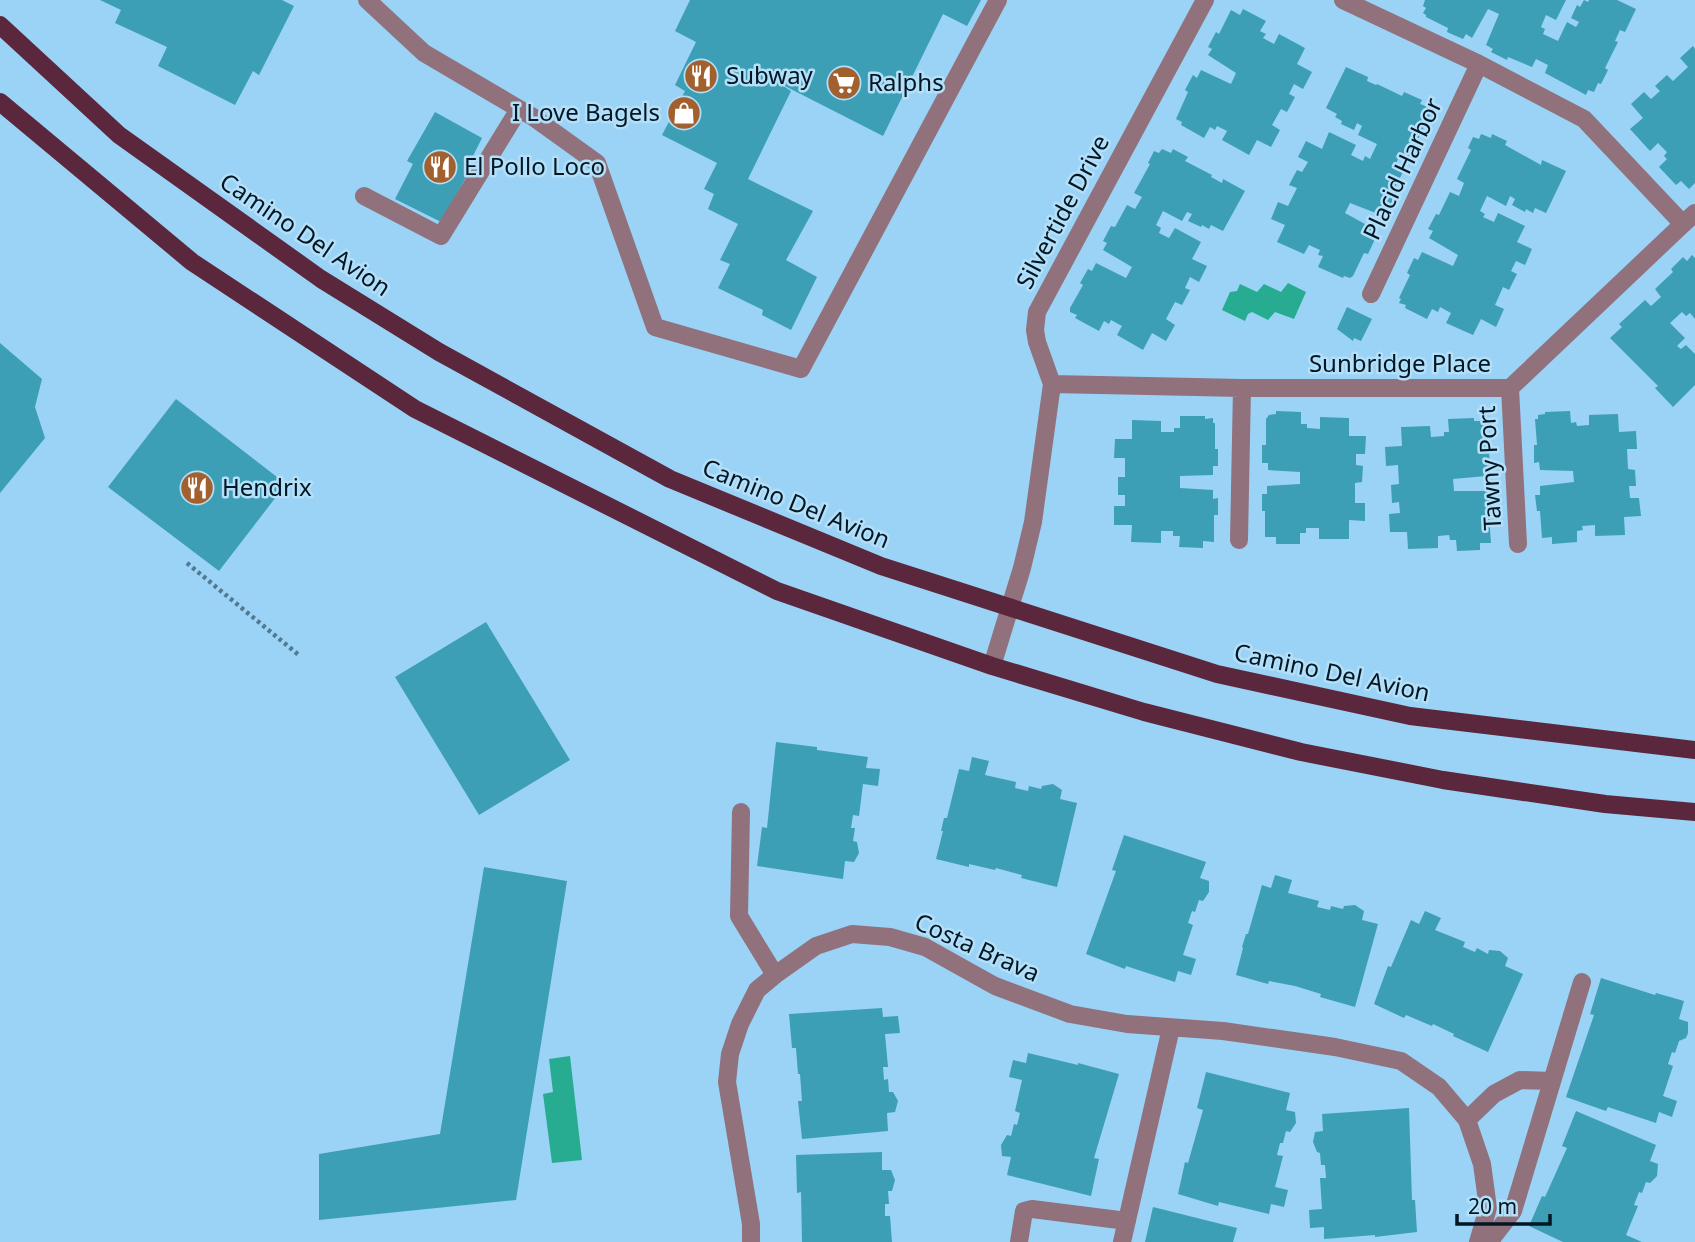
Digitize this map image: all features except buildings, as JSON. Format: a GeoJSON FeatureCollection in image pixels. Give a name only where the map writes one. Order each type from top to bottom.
{"type":"FeatureCollection","features":[{"type":"Feature","properties":{"kind":"main road","name":"Camino Del Avion"},"geometry":{"type":"LineString","coordinates":[[0,25],[119,135],[321,279],[439,352],[670,479],[881,566],[1217,674],[1410,716],[1695,750]]}},
{"type":"Feature","properties":{"kind":"main road"},"geometry":{"type":"LineString","coordinates":[[0,102],[192,262],[415,409],[777,591],[992,666],[1144,712],[1301,752],[1457,782],[1605,804],[1695,812]]}},
{"type":"Feature","properties":{"kind":"street"},"geometry":{"type":"LineString","coordinates":[[367,0],[424,53],[519,109],[597,163],[656,327],[801,369],[999,0]]}},
{"type":"Feature","properties":{"kind":"street","name":"Silvertide Drive"},"geometry":{"type":"LineString","coordinates":[[992,666],[1022,568],[1032,522],[1052,384],[1037,342],[1037,312],[1205,0]]}},
{"type":"Feature","properties":{"kind":"street"},"geometry":{"type":"LineString","coordinates":[[1343,0],[1479,64],[1591,125],[1689,219]]}},
{"type":"Feature","properties":{"kind":"street","name":"Placid Harbor"},"geometry":{"type":"LineString","coordinates":[[1371,294],[1479,64]]}},
{"type":"Feature","properties":{"kind":"street"},"geometry":{"type":"LineString","coordinates":[[364,197],[441,236],[519,109]]}},
{"type":"Feature","properties":{"kind":"street","name":"Sunbridge Place"},"geometry":{"type":"LineString","coordinates":[[1052,384],[1242,388],[1510,388],[1689,219]]}},
{"type":"Feature","properties":{"kind":"street"},"geometry":{"type":"LineString","coordinates":[[1239,540],[1242,388]]}},
{"type":"Feature","properties":{"kind":"street","name":"Tawny Port"},"geometry":{"type":"LineString","coordinates":[[1510,388],[1518,544]]}},
{"type":"Feature","properties":{"kind":"street"},"geometry":{"type":"LineString","coordinates":[[741,812],[739,916],[775,975]]}},
{"type":"Feature","properties":{"kind":"street","name":"Costa Brava"},"geometry":{"type":"LineString","coordinates":[[751,1242],[751,1224],[727,1082],[730,1054],[740,1024],[757,990],[816,946],[852,934],[890,937],[925,947],[995,986],[1070,1014],[1127,1024],[1223,1031],[1310,1043],[1401,1061],[1438,1087],[1467,1120],[1482,1164],[1488,1208],[1478,1242]]}},
{"type":"Feature","properties":{"kind":"street"},"geometry":{"type":"LineString","coordinates":[[1489,1242],[1513,1211],[1582,982]]}},
{"type":"Feature","properties":{"kind":"street"},"geometry":{"type":"LineString","coordinates":[[1122,1242],[1171,1027]]}},
{"type":"Feature","properties":{"kind":"street"},"geometry":{"type":"LineString","coordinates":[[1467,1120],[1494,1094],[1520,1080],[1552,1081]]}},
{"type":"Feature","properties":{"kind":"street"},"geometry":{"type":"LineString","coordinates":[[1019,1242],[1024,1211],[1032,1209],[1127,1222]]}},
{"type":"Feature","properties":{"kind":"path"},"geometry":{"type":"LineString","coordinates":[[187,563],[300,656]]}},
{"type":"Feature","properties":{"kind":"shaded area"},"geometry":{"type":"Polygon","coordinates":[[[1288,283],[1306,292],[1294,319],[1275,312],[1268,320],[1252,312],[1245,321],[1222,310],[1230,292],[1237,291],[1240,284],[1257,292],[1264,284],[1281,292],[1288,283]]]}},
{"type":"Feature","properties":{"kind":"shaded area"},"geometry":{"type":"Polygon","coordinates":[[[570,1056],[582,1160],[552,1163],[543,1094],[553,1092],[549,1059],[570,1056]]]}},
{"type":"Feature","properties":{"kind":"place","name":"Subway"},"geometry":{"type":"Point","coordinates":[701,76]}},
{"type":"Feature","properties":{"kind":"place","name":"Ralphs"},"geometry":{"type":"Point","coordinates":[844,83]}},
{"type":"Feature","properties":{"kind":"place","name":"I Love Bagels"},"geometry":{"type":"Point","coordinates":[684,113]}},
{"type":"Feature","properties":{"kind":"place","name":"El Pollo Loco"},"geometry":{"type":"Point","coordinates":[440,167]}},
{"type":"Feature","properties":{"kind":"place","name":"Hendrix"},"geometry":{"type":"Point","coordinates":[197,488]}}]}
